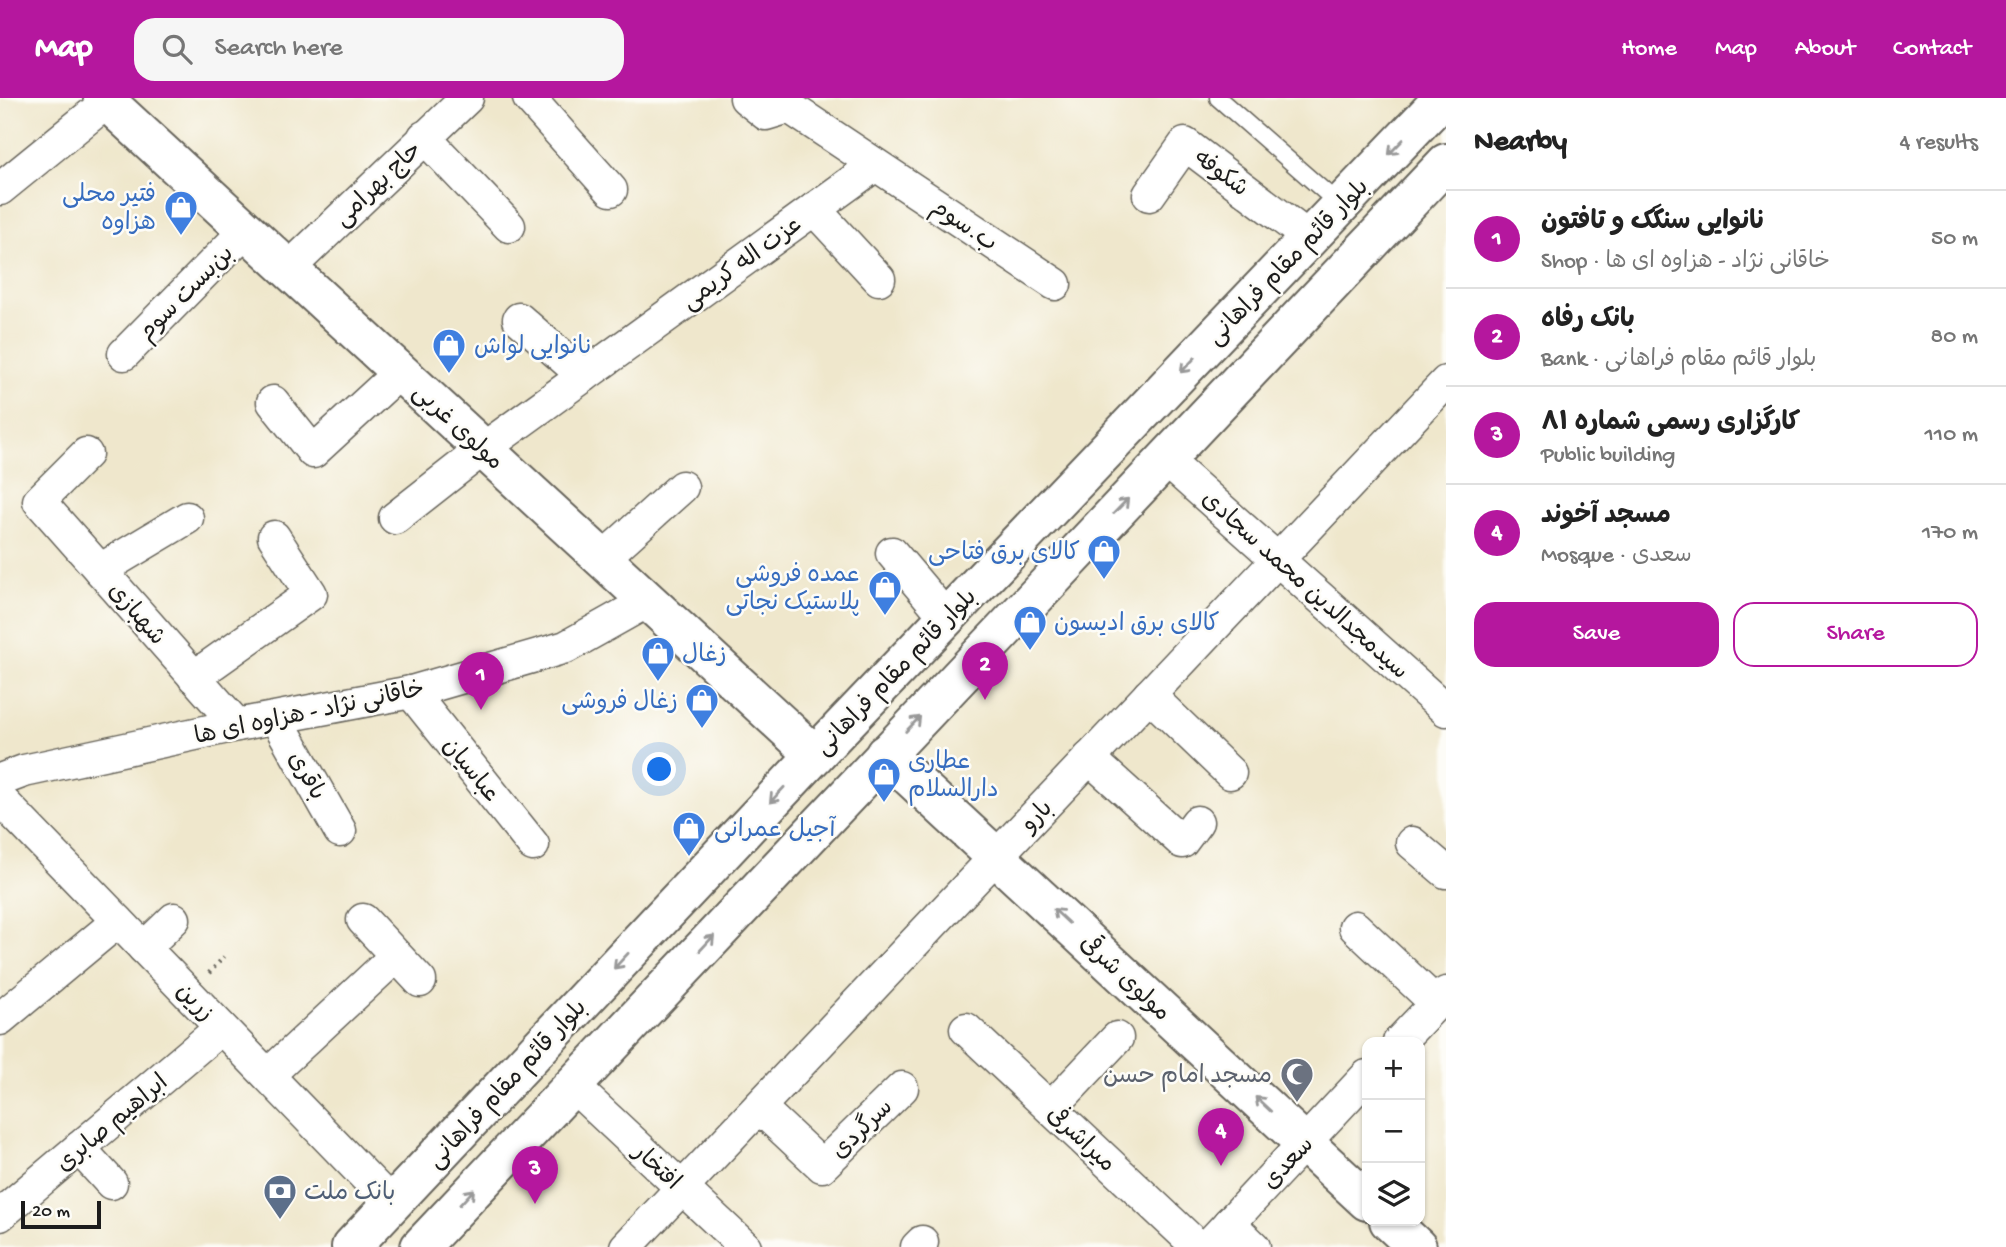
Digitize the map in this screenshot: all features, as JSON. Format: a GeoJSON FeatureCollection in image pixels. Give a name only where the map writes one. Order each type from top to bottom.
{"type":"FeatureCollection","features":[{"type":"Feature","properties":{"kind":"main road","name":"بلوار قائم مقام فراهانی"},"geometry":{"type":"LineString","coordinates":[[351,1247],[815,755],[1443,98]]}},
{"type":"Feature","properties":{"kind":"main road","name":"مولوی غربی"},"geometry":{"type":"LineString","coordinates":[[107,99],[815,755]]}},
{"type":"Feature","properties":{"kind":"main road","name":"بلوار قائم مقام فراهانی"},"geometry":{"type":"LineString","coordinates":[[420,1247],[1446,163]]}},
{"type":"Feature","properties":{"kind":"main road","name":"مولوی شرقی"},"geometry":{"type":"LineString","coordinates":[[885,754],[1362,1195]]}},
{"type":"Feature","properties":{"kind":"main road"},"geometry":{"type":"LineString","coordinates":[[1394,1226],[1417,1247]]}},
{"type":"Feature","properties":{"kind":"street","name":"حاج بهرامی"},"geometry":{"type":"LineString","coordinates":[[288,269],[467,98]]}},
{"type":"Feature","properties":{"kind":"street"},"geometry":{"type":"LineString","coordinates":[[529,98],[611,190]]}},
{"type":"Feature","properties":{"kind":"street"},"geometry":{"type":"LineString","coordinates":[[746,98],[766,114],[789,107],[875,165]]}},
{"type":"Feature","properties":{"kind":"street"},"geometry":{"type":"LineString","coordinates":[[0,189],[107,99]]}},
{"type":"Feature","properties":{"kind":"street"},"geometry":{"type":"LineString","coordinates":[[424,137],[509,226]]}},
{"type":"Feature","properties":{"kind":"street","name":"شکوفه"},"geometry":{"type":"LineString","coordinates":[[1149,195],[1185,144],[1309,238]]}},
{"type":"Feature","properties":{"kind":"street","name":"عزت اله کریمی"},"geometry":{"type":"LineString","coordinates":[[395,519],[483,449],[875,165]]}},
{"type":"Feature","properties":{"kind":"street","name":"ب.سوم"},"geometry":{"type":"LineString","coordinates":[[875,165],[1055,284]]}},
{"type":"Feature","properties":{"kind":"street"},"geometry":{"type":"LineString","coordinates":[[814,209],[879,279]]}},
{"type":"Feature","properties":{"kind":"street","name":"بن‌بست سوم"},"geometry":{"type":"LineString","coordinates":[[124,354],[246,230]]}},
{"type":"Feature","properties":{"kind":"street"},"geometry":{"type":"LineString","coordinates":[[519,318],[584,376]]}},
{"type":"Feature","properties":{"kind":"street"},"geometry":{"type":"LineString","coordinates":[[273,402],[313,452],[400,372]]}},
{"type":"Feature","properties":{"kind":"street","name":"بارو"},"geometry":{"type":"LineString","coordinates":[[626,1247],[1446,382]]}},
{"type":"Feature","properties":{"kind":"street","name":"شهبازی"},"geometry":{"type":"LineString","coordinates":[[86,454],[39,501],[237,725]]}},
{"type":"Feature","properties":{"kind":"street","name":"سیدمجدالدین محمد سجادی"},"geometry":{"type":"LineString","coordinates":[[1165,459],[1446,710]]}},
{"type":"Feature","properties":{"kind":"street"},"geometry":{"type":"LineString","coordinates":[[602,559],[682,486]]}},
{"type":"Feature","properties":{"kind":"street"},"geometry":{"type":"LineString","coordinates":[[100,570],[187,519]]}},
{"type":"Feature","properties":{"kind":"street"},"geometry":{"type":"LineString","coordinates":[[194,677],[311,594],[274,537]]}},
{"type":"Feature","properties":{"kind":"street"},"geometry":{"type":"LineString","coordinates":[[892,553],[947,617]]}},
{"type":"Feature","properties":{"kind":"street","name":"خاقانی نژاد - هزاوه ای ها"},"geometry":{"type":"LineString","coordinates":[[8,771],[411,692],[566,647],[649,601]]}},
{"type":"Feature","properties":{"kind":"street","name":"عباسیان"},"geometry":{"type":"LineString","coordinates":[[411,692],[534,845]]}},
{"type":"Feature","properties":{"kind":"street"},"geometry":{"type":"LineString","coordinates":[[1149,695],[1230,773]]}},
{"type":"Feature","properties":{"kind":"street","name":"باقری"},"geometry":{"type":"LineString","coordinates":[[277,720],[340,831]]}},
{"type":"Feature","properties":{"kind":"street"},"geometry":{"type":"LineString","coordinates":[[1089,758],[1182,842],[1197,822]]}},
{"type":"Feature","properties":{"kind":"street","name":"زرین"},"geometry":{"type":"LineString","coordinates":[[0,799],[392,1204]]}},
{"type":"Feature","properties":{"kind":"street"},"geometry":{"type":"LineString","coordinates":[[1412,843],[1446,872]]}},
{"type":"Feature","properties":{"kind":"street"},"geometry":{"type":"LineString","coordinates":[[144,948],[174,919]]}},
{"type":"Feature","properties":{"kind":"street"},"geometry":{"type":"LineString","coordinates":[[6,1003],[118,920]]}},
{"type":"Feature","properties":{"kind":"street"},"geometry":{"type":"LineString","coordinates":[[363,920],[420,981]]}},
{"type":"Feature","properties":{"kind":"street"},"geometry":{"type":"LineString","coordinates":[[1355,927],[1441,998],[1404,1037]]}},
{"type":"Feature","properties":{"kind":"street"},"geometry":{"type":"LineString","coordinates":[[268,1075],[396,956]]}},
{"type":"Feature","properties":{"kind":"street","name":"ابراهیم صابری"},"geometry":{"type":"LineString","coordinates":[[0,1215],[222,1028]]}},
{"type":"Feature","properties":{"kind":"street","name":"میراشرفی"},"geometry":{"type":"LineString","coordinates":[[966,1029],[1198,1247]]}},
{"type":"Feature","properties":{"kind":"street"},"geometry":{"type":"LineString","coordinates":[[1051,1108],[1118,1038]]}},
{"type":"Feature","properties":{"kind":"street","name":"سعدی"},"geometry":{"type":"LineString","coordinates":[[1207,1247],[1362,1081]]}},
{"type":"Feature","properties":{"kind":"street","name":"افتخار"},"geometry":{"type":"LineString","coordinates":[[572,1085],[745,1247]]}},
{"type":"Feature","properties":{"kind":"street","name":"سرگردی"},"geometry":{"type":"LineString","coordinates":[[759,1107],[822,1166],[902,1088]]}},
{"type":"Feature","properties":{"kind":"street"},"geometry":{"type":"LineString","coordinates":[[79,1149],[111,1183]]}},
{"type":"Feature","properties":{"kind":"street"},"geometry":{"type":"LineString","coordinates":[[1229,1223],[1254,1247]]}},
{"type":"Feature","properties":{"kind":"lane"},"geometry":{"type":"LineString","coordinates":[[1218,98],[1340,205]]}},
{"type":"Feature","properties":{"kind":"place","name":"فتیر محلی هزاوه"},"geometry":{"type":"Point","coordinates":[181,237]}},
{"type":"Feature","properties":{"kind":"place","name":"نانوایی لواش"},"geometry":{"type":"Point","coordinates":[449,375]}},
{"type":"Feature","properties":{"kind":"place","name":"کالای برق فتاحی"},"geometry":{"type":"Point","coordinates":[1104,581]}},
{"type":"Feature","properties":{"kind":"place","name":"عمده فروشی پلاستیک نجاتی"},"geometry":{"type":"Point","coordinates":[885,617]}},
{"type":"Feature","properties":{"kind":"place","name":"کالای برق ادیسون"},"geometry":{"type":"Point","coordinates":[1030,652]}},
{"type":"Feature","properties":{"kind":"place","name":"زغال"},"geometry":{"type":"Point","coordinates":[658,683]}},
{"type":"Feature","properties":{"kind":"place","name":"بانک رفاه"},"geometry":{"type":"Point","coordinates":[985,700]}},
{"type":"Feature","properties":{"kind":"place","name":"نانوایی سنگک و تافتون"},"geometry":{"type":"Point","coordinates":[481,710]}},
{"type":"Feature","properties":{"kind":"place","name":"زغال فروشی"},"geometry":{"type":"Point","coordinates":[702,730]}},
{"type":"Feature","properties":{"kind":"place","name":"عطاری دارالسلام"},"geometry":{"type":"Point","coordinates":[884,804]}},
{"type":"Feature","properties":{"kind":"place","name":"آجیل عمرانی"},"geometry":{"type":"Point","coordinates":[689,858]}},
{"type":"Feature","properties":{"kind":"place","name":"مسجد امام حسن"},"geometry":{"type":"Point","coordinates":[1297,1104]}},
{"type":"Feature","properties":{"kind":"place","name":"مسجد آخوند"},"geometry":{"type":"Point","coordinates":[1221,1166]}},
{"type":"Feature","properties":{"kind":"place","name":"کارگزاری رسمی شماره ۸۱"},"geometry":{"type":"Point","coordinates":[535,1204]}},
{"type":"Feature","properties":{"kind":"place","name":"بانک ملت"},"geometry":{"type":"Point","coordinates":[280,1221]}}]}
